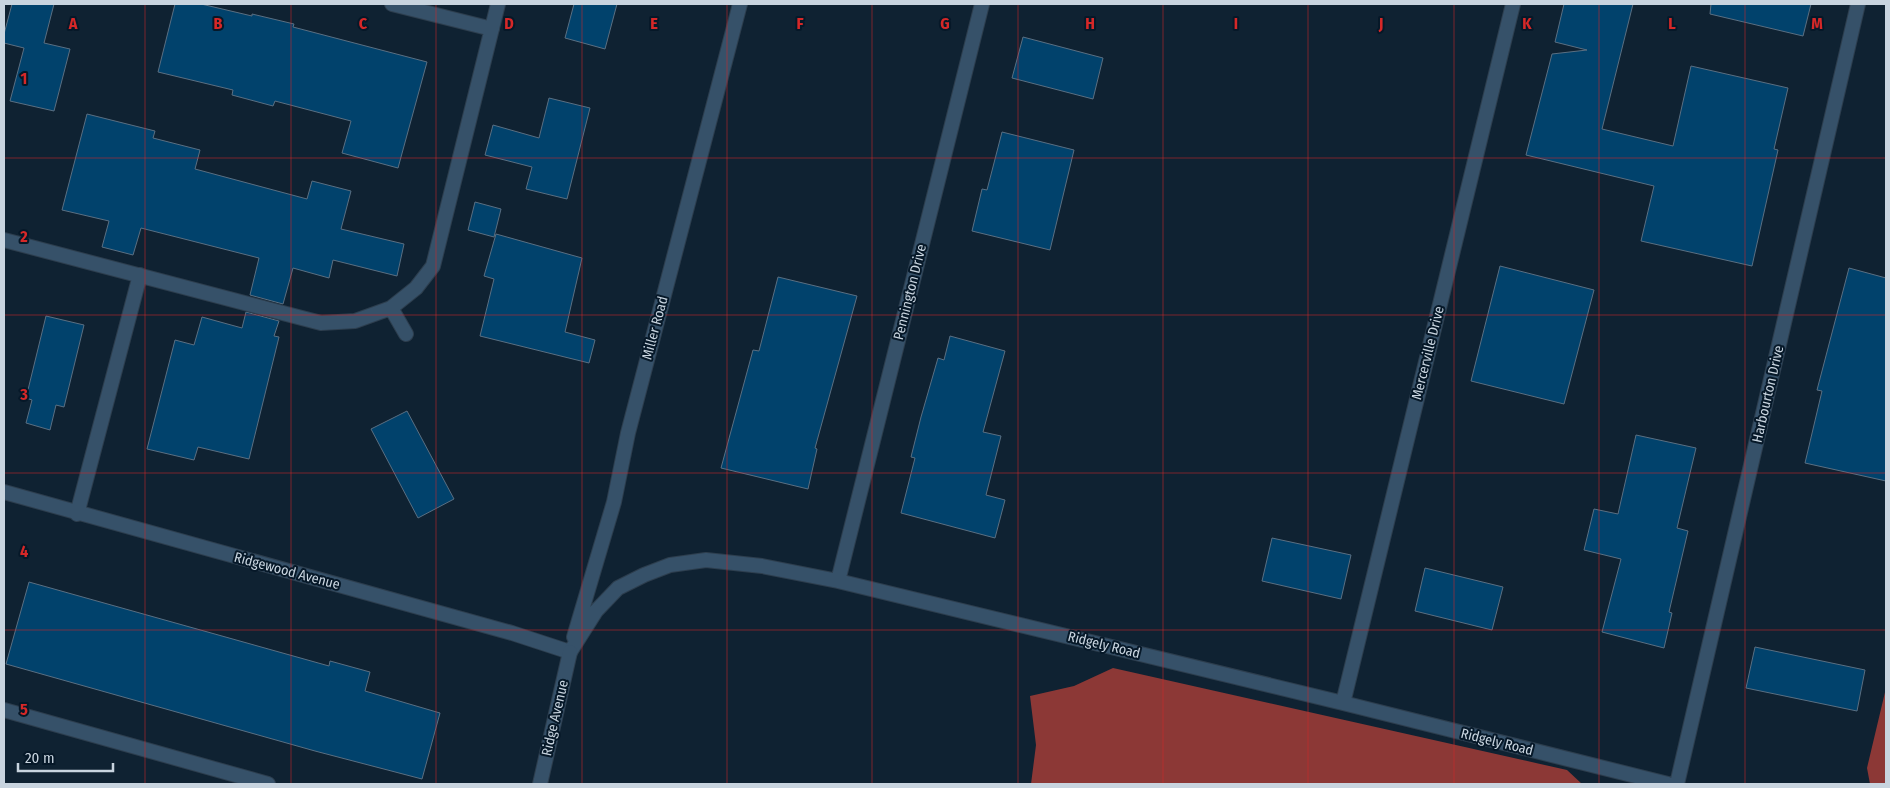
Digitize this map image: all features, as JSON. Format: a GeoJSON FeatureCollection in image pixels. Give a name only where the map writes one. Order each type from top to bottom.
{"type":"FeatureCollection","features":[{"type":"Feature","properties":{"kind":"street"},"geometry":{"type":"LineString","coordinates":[[392,4],[492,29]]}},
{"type":"Feature","properties":{"kind":"street"},"geometry":{"type":"LineString","coordinates":[[4,240],[321,323],[355,321],[391,308],[416,288],[432,266],[498,4]]}},
{"type":"Feature","properties":{"kind":"street","name":"Miller Road"},"geometry":{"type":"LineString","coordinates":[[570,652],[614,502],[628,433],[740,4]]}},
{"type":"Feature","properties":{"kind":"street","name":"Pennington Drive"},"geometry":{"type":"LineString","coordinates":[[838,581],[982,4]]}},
{"type":"Feature","properties":{"kind":"street","name":"Mercerville Drive"},"geometry":{"type":"LineString","coordinates":[[1343,703],[1513,4]]}},
{"type":"Feature","properties":{"kind":"street","name":"Harbourton Drive"},"geometry":{"type":"LineString","coordinates":[[1677,784],[1858,4]]}},
{"type":"Feature","properties":{"kind":"street"},"geometry":{"type":"LineString","coordinates":[[77,514],[140,275]]}},
{"type":"Feature","properties":{"kind":"street"},"geometry":{"type":"LineString","coordinates":[[391,308],[406,334]]}},
{"type":"Feature","properties":{"kind":"street","name":"Ridgewood Avenue"},"geometry":{"type":"LineString","coordinates":[[4,492],[77,514],[512,634],[570,652]]}},
{"type":"Feature","properties":{"kind":"street","name":"Ridgely Road"},"geometry":{"type":"LineString","coordinates":[[570,652],[596,611],[618,588],[644,575],[670,565],[706,560],[762,566],[838,581],[1668,784]]}},
{"type":"Feature","properties":{"kind":"street","name":"Ridge Avenue"},"geometry":{"type":"LineString","coordinates":[[540,784],[570,652]]}},
{"type":"Feature","properties":{"kind":"street"},"geometry":{"type":"LineString","coordinates":[[4,710],[268,784]]}},
{"type":"Feature","properties":{"kind":"shaded area"},"geometry":{"type":"Polygon","coordinates":[[[1113,668],[1567,770],[1582,784],[1031,784],[1036,745],[1030,696],[1074,686],[1113,668]]]}},
{"type":"Feature","properties":{"kind":"shaded area"},"geometry":{"type":"Polygon","coordinates":[[[1886,688],[1886,784],[1870,784],[1867,768],[1886,688]]]}},
{"type":"Feature","properties":{"kind":"building"},"geometry":{"type":"Polygon","coordinates":[[[12,4],[54,4],[44,43],[70,49],[54,111],[10,101],[24,48],[4,43],[4,34],[12,4]]]}},
{"type":"Feature","properties":{"kind":"building"},"geometry":{"type":"Polygon","coordinates":[[[175,4],[201,4],[252,16],[252,14],[294,24],[293,27],[427,62],[398,168],[342,153],[351,121],[275,101],[273,106],[232,95],[233,90],[158,72],[175,4]]]}},
{"type":"Feature","properties":{"kind":"building"},"geometry":{"type":"Polygon","coordinates":[[[574,4],[617,4],[605,49],[565,38],[574,4]]]}},
{"type":"Feature","properties":{"kind":"building"},"geometry":{"type":"Polygon","coordinates":[[[1564,4],[1633,4],[1602,129],[1673,146],[1691,66],[1788,88],[1774,149],[1778,150],[1752,266],[1641,241],[1654,186],[1526,155],[1552,54],[1587,50],[1555,42],[1564,4]]]}},
{"type":"Feature","properties":{"kind":"building"},"geometry":{"type":"Polygon","coordinates":[[[1711,4],[1811,4],[1803,36],[1710,14],[1711,4]]]}},
{"type":"Feature","properties":{"kind":"building"},"geometry":{"type":"Polygon","coordinates":[[[1023,37],[1103,58],[1093,99],[1012,78],[1023,37]]]}},
{"type":"Feature","properties":{"kind":"building"},"geometry":{"type":"Polygon","coordinates":[[[549,98],[590,108],[567,199],[526,189],[532,167],[485,155],[493,125],[539,138],[549,98]]]}},
{"type":"Feature","properties":{"kind":"building"},"geometry":{"type":"Polygon","coordinates":[[[87,114],[155,131],[153,138],[200,150],[195,169],[307,199],[312,181],[351,191],[341,229],[404,244],[397,276],[333,260],[329,278],[293,268],[283,304],[250,295],[259,258],[141,228],[133,255],[102,247],[109,221],[62,210],[87,114]]]}},
{"type":"Feature","properties":{"kind":"building"},"geometry":{"type":"Polygon","coordinates":[[[1002,132],[1074,150],[1050,250],[972,231],[982,189],[987,190],[1002,132]]]}},
{"type":"Feature","properties":{"kind":"building"},"geometry":{"type":"Polygon","coordinates":[[[475,202],[501,209],[494,237],[468,230],[475,202]]]}},
{"type":"Feature","properties":{"kind":"building"},"geometry":{"type":"Polygon","coordinates":[[[496,234],[582,258],[565,332],[595,340],[589,363],[480,336],[494,279],[484,276],[496,234]]]}},
{"type":"Feature","properties":{"kind":"building"},"geometry":{"type":"Polygon","coordinates":[[[1500,266],[1594,290],[1564,404],[1471,381],[1500,266]]]}},
{"type":"Feature","properties":{"kind":"building"},"geometry":{"type":"Polygon","coordinates":[[[1849,268],[1886,278],[1886,481],[1805,463],[1822,391],[1817,390],[1849,268]]]}},
{"type":"Feature","properties":{"kind":"building"},"geometry":{"type":"Polygon","coordinates":[[[778,277],[857,296],[815,448],[817,449],[808,489],[721,468],[753,350],[759,351],[778,277]]]}},
{"type":"Feature","properties":{"kind":"building"},"geometry":{"type":"Polygon","coordinates":[[[246,312],[279,321],[274,336],[279,337],[249,459],[198,447],[194,460],[147,449],[175,340],[194,345],[202,317],[242,328],[246,312]]]}},
{"type":"Feature","properties":{"kind":"building"},"geometry":{"type":"Polygon","coordinates":[[[46,316],[84,325],[64,407],[56,405],[50,430],[26,423],[32,400],[26,398],[46,316]]]}},
{"type":"Feature","properties":{"kind":"building"},"geometry":{"type":"Polygon","coordinates":[[[950,336],[1005,351],[983,432],[1001,436],[986,495],[1005,500],[995,538],[901,513],[915,458],[911,457],[921,417],[938,358],[944,360],[950,336]]]}},
{"type":"Feature","properties":{"kind":"building"},"geometry":{"type":"Polygon","coordinates":[[[407,411],[454,499],[418,518],[371,429],[407,411]]]}},
{"type":"Feature","properties":{"kind":"building"},"geometry":{"type":"Polygon","coordinates":[[[1636,435],[1696,448],[1677,528],[1688,531],[1669,612],[1672,613],[1664,648],[1602,632],[1621,559],[1584,550],[1594,509],[1618,514],[1636,435]]]}},
{"type":"Feature","properties":{"kind":"building"},"geometry":{"type":"Polygon","coordinates":[[[1272,538],[1351,555],[1341,599],[1262,581],[1272,538]]]}},
{"type":"Feature","properties":{"kind":"building"},"geometry":{"type":"Polygon","coordinates":[[[1425,568],[1503,587],[1492,630],[1415,611],[1425,568]]]}},
{"type":"Feature","properties":{"kind":"building"},"geometry":{"type":"Polygon","coordinates":[[[29,582],[329,666],[330,661],[370,672],[365,691],[440,713],[422,779],[315,751],[6,664],[29,582]]]}},
{"type":"Feature","properties":{"kind":"building"},"geometry":{"type":"Polygon","coordinates":[[[1755,647],[1865,670],[1857,711],[1746,688],[1755,647]]]}}]}
